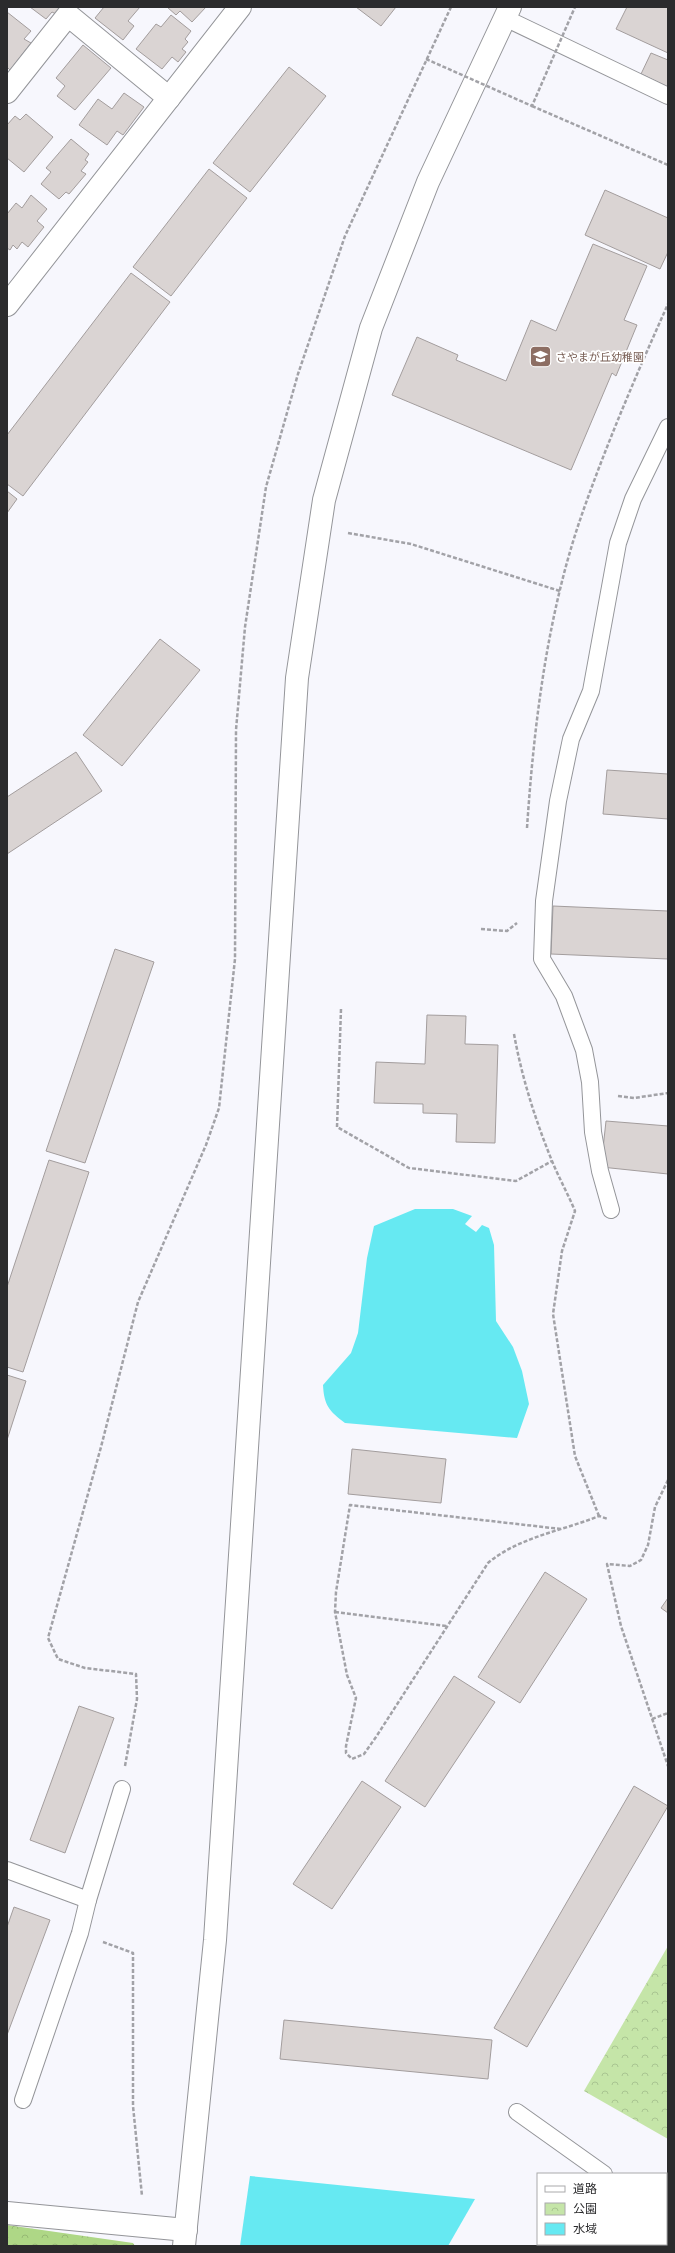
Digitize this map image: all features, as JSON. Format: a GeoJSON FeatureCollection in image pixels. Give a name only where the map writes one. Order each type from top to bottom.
{"type":"FeatureCollection","features":[{"type":"Feature","properties":{"kind":"street"},"geometry":{"type":"LineString","coordinates":[[7,305],[240,7]]}},
{"type":"Feature","properties":{"kind":"street"},"geometry":{"type":"LineString","coordinates":[[7,2213],[185,2238],[216,1940],[297,678],[324,500],[371,328],[428,182],[507,13]]}},
{"type":"Feature","properties":{"kind":"street"},"geometry":{"type":"LineString","coordinates":[[7,92],[68,16],[170,98]]}},
{"type":"Feature","properties":{"kind":"lane"},"geometry":{"type":"LineString","coordinates":[[507,13],[668,96]]}},
{"type":"Feature","properties":{"kind":"lane"},"geometry":{"type":"LineString","coordinates":[[611,1210],[600,1172],[593,1132],[590,1082],[584,1050],[564,996],[542,959],[544,901],[560,793],[571,739],[591,690],[618,543],[633,499],[668,427]]}},
{"type":"Feature","properties":{"kind":"lane"},"geometry":{"type":"LineString","coordinates":[[23,2100],[80,1933],[88,1900],[122,1789]]}},
{"type":"Feature","properties":{"kind":"lane"},"geometry":{"type":"LineString","coordinates":[[7,1870],[88,1900]]}},
{"type":"Feature","properties":{"kind":"lane"},"geometry":{"type":"LineString","coordinates":[[517,2112],[603,2173]]}},
{"type":"Feature","properties":{"kind":"path"},"geometry":{"type":"LineString","coordinates":[[122,1789],[127,1750],[137,1699],[136,1674],[85,1668],[58,1658],[48,1638],[101,1447],[138,1302],[206,1145],[219,1108],[235,959],[236,730],[245,627],[266,487],[298,374],[346,236],[451,7]]}},
{"type":"Feature","properties":{"kind":"path"},"geometry":{"type":"LineString","coordinates":[[532,106],[575,7]]}},
{"type":"Feature","properties":{"kind":"path"},"geometry":{"type":"LineString","coordinates":[[426,59],[668,165]]}},
{"type":"Feature","properties":{"kind":"path"},"geometry":{"type":"LineString","coordinates":[[527,833],[538,702],[560,591],[581,517],[668,304]]}},
{"type":"Feature","properties":{"kind":"path"},"geometry":{"type":"LineString","coordinates":[[345,532],[410,544],[560,591]]}},
{"type":"Feature","properties":{"kind":"path"},"geometry":{"type":"LineString","coordinates":[[481,929],[507,931],[521,920]]}},
{"type":"Feature","properties":{"kind":"path"},"geometry":{"type":"LineString","coordinates":[[341,1009],[338,1127],[409,1168],[516,1181],[552,1161]]}},
{"type":"Feature","properties":{"kind":"path"},"geometry":{"type":"LineString","coordinates":[[514,1034],[521,1069],[531,1106],[552,1161],[575,1211],[562,1251],[553,1314],[575,1456],[599,1516]]}},
{"type":"Feature","properties":{"kind":"path"},"geometry":{"type":"LineString","coordinates":[[618,1096],[634,1098],[668,1093]]}},
{"type":"Feature","properties":{"kind":"path"},"geometry":{"type":"LineString","coordinates":[[668,1480],[655,1507],[648,1545],[641,1560],[630,1566],[607,1564],[621,1626],[668,1766]]}},
{"type":"Feature","properties":{"kind":"path"},"geometry":{"type":"LineString","coordinates":[[561,1529],[350,1505],[336,1592],[335,1612],[347,1675],[356,1698],[346,1746],[346,1753],[352,1759],[364,1754],[488,1563],[502,1551],[561,1529],[599,1516],[608,1519]]}},
{"type":"Feature","properties":{"kind":"path"},"geometry":{"type":"LineString","coordinates":[[335,1612],[446,1626]]}},
{"type":"Feature","properties":{"kind":"path"},"geometry":{"type":"LineString","coordinates":[[652,1719],[668,1713]]}},
{"type":"Feature","properties":{"kind":"path"},"geometry":{"type":"LineString","coordinates":[[80,1933],[133,1953],[132,2106],[142,2196]]}},
{"type":"Feature","properties":{"kind":"green space"},"geometry":{"type":"Polygon","coordinates":[[[668,1946],[668,2139],[584,2091],[668,1946]]]}},
{"type":"Feature","properties":{"kind":"green space"},"geometry":{"type":"Polygon","coordinates":[[[7,2225],[133,2243],[135,2246],[7,2246],[7,2225]]]}},
{"type":"Feature","properties":{"kind":"water"},"geometry":{"type":"Polygon","coordinates":[[[415,1209],[453,1209],[472,1216],[465,1224],[476,1232],[482,1225],[489,1228],[494,1245],[496,1321],[513,1347],[522,1371],[529,1404],[517,1438],[345,1423],[331,1411],[326,1403],[323,1385],[351,1353],[358,1333],[367,1258],[374,1226],[415,1209]]]}},
{"type":"Feature","properties":{"kind":"water"},"geometry":{"type":"Polygon","coordinates":[[[250,2176],[475,2199],[448,2246],[240,2246],[250,2176]]]}},
{"type":"Feature","properties":{"kind":"building"},"geometry":{"type":"Polygon","coordinates":[[[30,7],[61,7],[56,14],[52,12],[46,19],[30,7]]]}},
{"type":"Feature","properties":{"kind":"building"},"geometry":{"type":"Polygon","coordinates":[[[104,7],[140,7],[128,21],[134,26],[123,40],[95,18],[104,7]]]}},
{"type":"Feature","properties":{"kind":"building"},"geometry":{"type":"Polygon","coordinates":[[[167,7],[206,7],[192,22],[180,11],[176,15],[167,7]]]}},
{"type":"Feature","properties":{"kind":"building"},"geometry":{"type":"Polygon","coordinates":[[[356,7],[396,7],[381,26],[356,7]]]}},
{"type":"Feature","properties":{"kind":"building"},"geometry":{"type":"Polygon","coordinates":[[[627,7],[668,7],[668,53],[616,29],[627,7]]]}},
{"type":"Feature","properties":{"kind":"building"},"geometry":{"type":"Polygon","coordinates":[[[7,12],[31,31],[24,39],[31,43],[10,70],[7,67],[7,12]]]}},
{"type":"Feature","properties":{"kind":"building"},"geometry":{"type":"Polygon","coordinates":[[[171,15],[191,31],[185,39],[188,42],[182,49],[186,52],[178,62],[172,57],[162,69],[136,49],[156,24],[161,27],[171,15]]]}},
{"type":"Feature","properties":{"kind":"building"},"geometry":{"type":"Polygon","coordinates":[[[83,45],[111,68],[75,110],[57,96],[65,86],[56,78],[83,45]]]}},
{"type":"Feature","properties":{"kind":"building"},"geometry":{"type":"Polygon","coordinates":[[[651,53],[668,60],[668,87],[641,74],[651,53]]]}},
{"type":"Feature","properties":{"kind":"building"},"geometry":{"type":"Polygon","coordinates":[[[289,67],[326,96],[250,192],[213,163],[289,67]]]}},
{"type":"Feature","properties":{"kind":"building"},"geometry":{"type":"Polygon","coordinates":[[[124,93],[144,107],[123,135],[117,131],[107,145],[79,125],[98,99],[112,109],[124,93]]]}},
{"type":"Feature","properties":{"kind":"building"},"geometry":{"type":"Polygon","coordinates":[[[26,114],[53,137],[24,172],[7,158],[7,125],[15,116],[20,120],[26,114]]]}},
{"type":"Feature","properties":{"kind":"building"},"geometry":{"type":"Polygon","coordinates":[[[71,139],[89,154],[85,160],[88,162],[81,171],[86,174],[69,194],[66,192],[59,199],[41,184],[51,172],[46,168],[71,139]]]}},
{"type":"Feature","properties":{"kind":"building"},"geometry":{"type":"Polygon","coordinates":[[[209,169],[247,198],[171,296],[133,267],[209,169]]]}},
{"type":"Feature","properties":{"kind":"building"},"geometry":{"type":"Polygon","coordinates":[[[605,190],[668,218],[668,252],[660,269],[585,235],[605,190]]]}},
{"type":"Feature","properties":{"kind":"building"},"geometry":{"type":"Polygon","coordinates":[[[31,195],[47,209],[37,221],[44,227],[28,247],[22,242],[17,249],[13,245],[10,250],[7,248],[7,214],[16,203],[22,208],[31,195]]]}},
{"type":"Feature","properties":{"kind":"building"},"geometry":{"type":"Polygon","coordinates":[[[593,244],[647,266],[624,320],[637,325],[616,376],[612,373],[571,470],[392,395],[417,337],[458,355],[456,360],[506,381],[531,320],[556,331],[593,244]]]}},
{"type":"Feature","properties":{"kind":"building"},"geometry":{"type":"Polygon","coordinates":[[[131,273],[170,302],[23,496],[7,484],[7,435],[131,273]]]}},
{"type":"Feature","properties":{"kind":"building"},"geometry":{"type":"Polygon","coordinates":[[[7,491],[17,499],[7,513],[7,491]]]}},
{"type":"Feature","properties":{"kind":"building"},"geometry":{"type":"Polygon","coordinates":[[[160,639],[200,670],[122,766],[83,735],[160,639]]]}},
{"type":"Feature","properties":{"kind":"building"},"geometry":{"type":"Polygon","coordinates":[[[76,752],[102,791],[7,854],[7,797],[76,752]]]}},
{"type":"Feature","properties":{"kind":"building"},"geometry":{"type":"Polygon","coordinates":[[[607,770],[668,774],[668,819],[603,814],[607,770]]]}},
{"type":"Feature","properties":{"kind":"building"},"geometry":{"type":"Polygon","coordinates":[[[553,906],[668,911],[668,959],[551,954],[553,906]]]}},
{"type":"Feature","properties":{"kind":"building"},"geometry":{"type":"Polygon","coordinates":[[[115,949],[154,962],[85,1163],[46,1151],[115,949]]]}},
{"type":"Feature","properties":{"kind":"building"},"geometry":{"type":"Polygon","coordinates":[[[427,1015],[466,1016],[465,1044],[498,1045],[495,1143],[456,1142],[457,1114],[423,1113],[423,1104],[374,1103],[376,1062],[425,1064],[427,1015]]]}},
{"type":"Feature","properties":{"kind":"building"},"geometry":{"type":"Polygon","coordinates":[[[606,1121],[668,1126],[668,1174],[601,1167],[606,1121]]]}},
{"type":"Feature","properties":{"kind":"building"},"geometry":{"type":"Polygon","coordinates":[[[49,1160],[89,1172],[23,1372],[7,1367],[7,1287],[49,1160]]]}},
{"type":"Feature","properties":{"kind":"building"},"geometry":{"type":"Polygon","coordinates":[[[7,1375],[26,1381],[7,1440],[7,1375]]]}},
{"type":"Feature","properties":{"kind":"building"},"geometry":{"type":"Polygon","coordinates":[[[352,1449],[446,1459],[441,1503],[348,1494],[352,1449]]]}},
{"type":"Feature","properties":{"kind":"building"},"geometry":{"type":"Polygon","coordinates":[[[545,1572],[587,1599],[520,1703],[478,1677],[545,1572]]]}},
{"type":"Feature","properties":{"kind":"building"},"geometry":{"type":"Polygon","coordinates":[[[668,1598],[668,1613],[661,1608],[668,1598]]]}},
{"type":"Feature","properties":{"kind":"building"},"geometry":{"type":"Polygon","coordinates":[[[454,1676],[495,1702],[425,1807],[385,1781],[454,1676]]]}},
{"type":"Feature","properties":{"kind":"building"},"geometry":{"type":"Polygon","coordinates":[[[79,1706],[114,1718],[65,1853],[30,1840],[79,1706]]]}},
{"type":"Feature","properties":{"kind":"building"},"geometry":{"type":"Polygon","coordinates":[[[362,1781],[401,1807],[332,1909],[293,1884],[362,1781]]]}},
{"type":"Feature","properties":{"kind":"building"},"geometry":{"type":"Polygon","coordinates":[[[634,1786],[668,1806],[527,2047],[494,2028],[634,1786]]]}},
{"type":"Feature","properties":{"kind":"building"},"geometry":{"type":"Polygon","coordinates":[[[14,1907],[50,1920],[7,2035],[7,1927],[14,1907]]]}},
{"type":"Feature","properties":{"kind":"building"},"geometry":{"type":"Polygon","coordinates":[[[284,2020],[492,2040],[488,2079],[280,2059],[284,2020]]]}},
{"type":"Feature","properties":{"kind":"place","name":"さやまが丘幼稚園"},"geometry":{"type":"Point","coordinates":[540,357]}}]}
